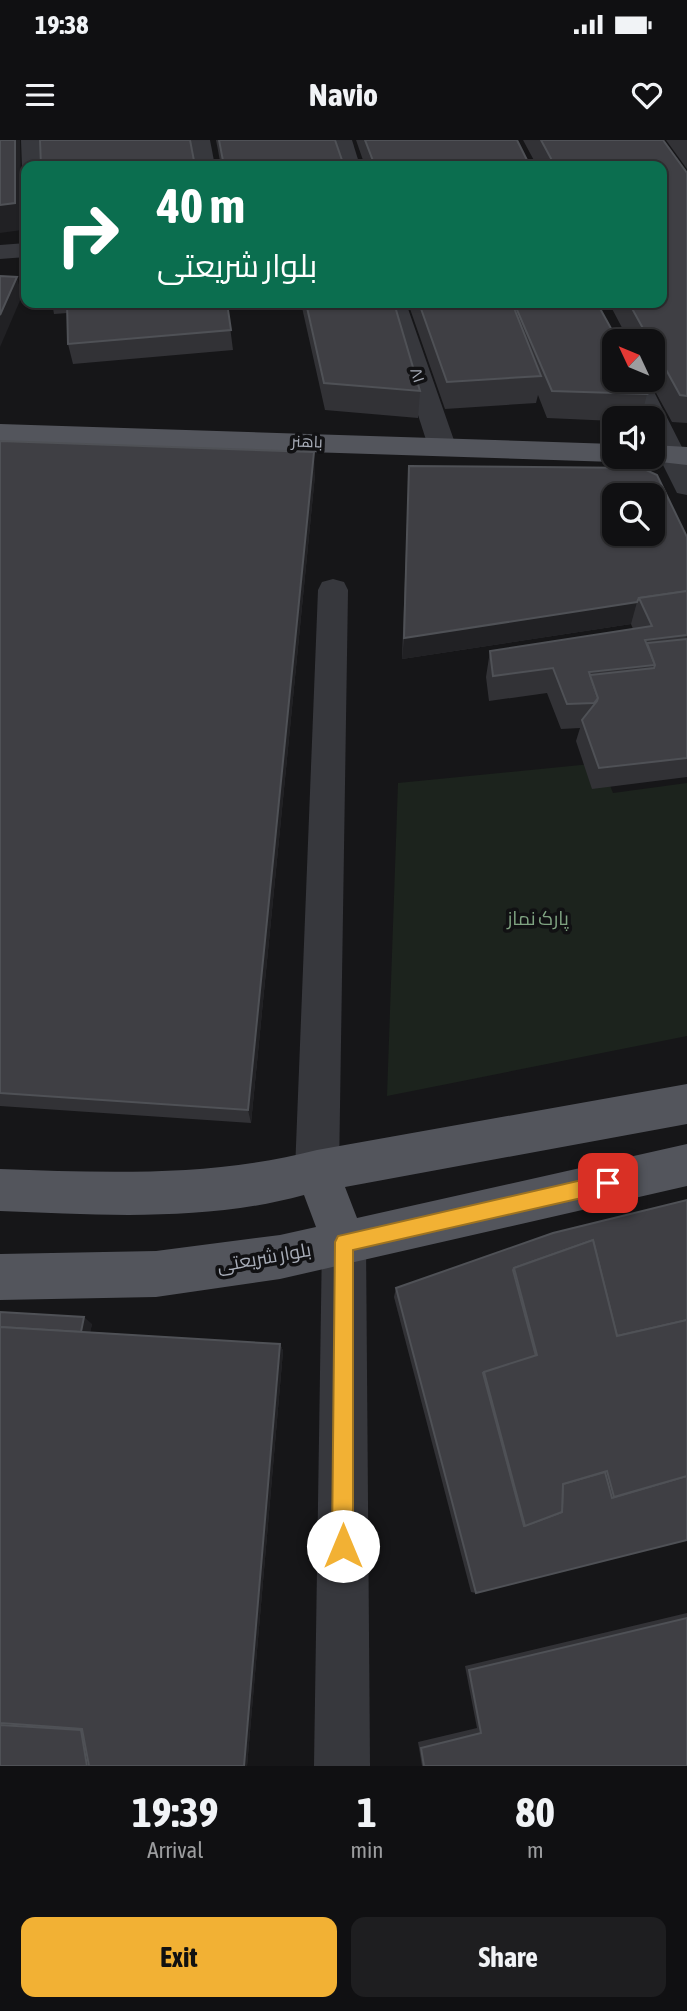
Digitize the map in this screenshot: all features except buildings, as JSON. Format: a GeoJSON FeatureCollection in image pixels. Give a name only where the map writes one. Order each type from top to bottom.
{"type":"FeatureCollection","features":[{"type":"Feature","properties":{"kind":"main road","name":"باهنر"},"geometry":{"type":"LineString","coordinates":[[0,433],[602,453]]}},
{"type":"Feature","properties":{"kind":"main road"},"geometry":{"type":"LineString","coordinates":[[0,1190],[137,1195],[268,1184],[317,1171],[687,1104]]}},
{"type":"Feature","properties":{"kind":"main road","name":"بلوار شریعتی"},"geometry":{"type":"LineString","coordinates":[[0,1278],[156,1274],[280,1257],[687,1165]]}},
{"type":"Feature","properties":{"kind":"main road"},"geometry":{"type":"LineString","coordinates":[[317,1171],[344,1242]]}},
{"type":"Feature","properties":{"kind":"street"},"geometry":{"type":"LineString","coordinates":[[32,140],[33,161]]}},
{"type":"Feature","properties":{"kind":"street"},"geometry":{"type":"LineString","coordinates":[[199,140],[203,161]]}},
{"type":"Feature","properties":{"kind":"street"},"geometry":{"type":"LineString","coordinates":[[341,140],[347,161]]}},
{"type":"Feature","properties":{"kind":"street"},"geometry":{"type":"LineString","coordinates":[[0,252],[21,250]]}},
{"type":"Feature","properties":{"kind":"street","name":"۸۱"},"geometry":{"type":"LineString","coordinates":[[396,308],[442,446]]}},
{"type":"Feature","properties":{"kind":"street"},"geometry":{"type":"LineString","coordinates":[[641,392],[687,486]]}},
{"type":"Feature","properties":{"kind":"street"},"geometry":{"type":"LineString","coordinates":[[317,1171],[333,590]]}},
{"type":"Feature","properties":{"kind":"street"},"geometry":{"type":"LineString","coordinates":[[342,1766],[344,1242]]}},
{"type":"Feature","properties":{"kind":"green space","name":"پارک نماز"},"geometry":{"type":"Polygon","coordinates":[[[601,763],[613,793],[687,783],[687,1036],[387,1096],[398,783],[601,763]]]}},
{"type":"Feature","properties":{"kind":"route"},"geometry":{"type":"LineString","coordinates":[[343,1546],[344,1242],[608,1183]]}}]}
